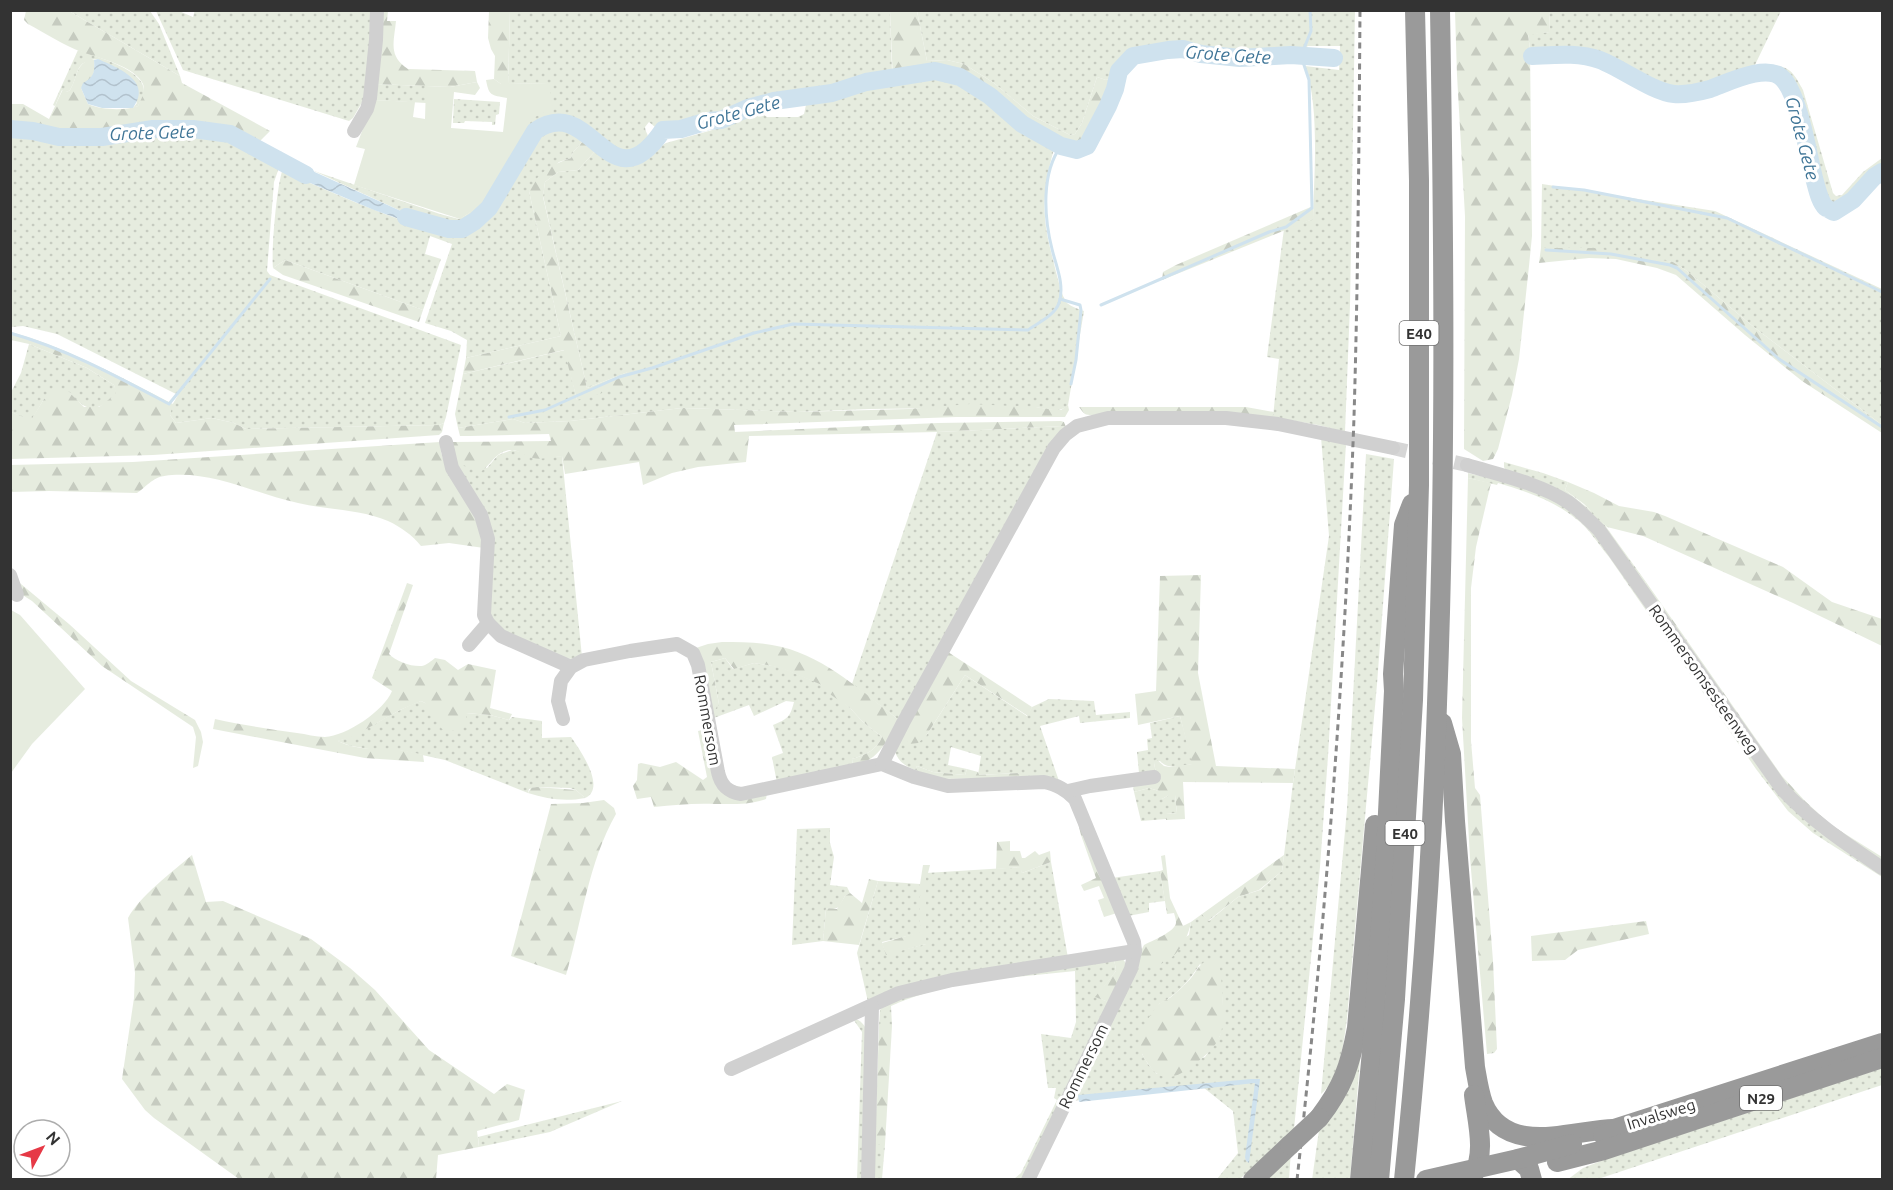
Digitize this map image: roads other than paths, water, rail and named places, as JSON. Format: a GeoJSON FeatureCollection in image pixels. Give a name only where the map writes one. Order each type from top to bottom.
{"type":"FeatureCollection","features":[{"type":"Feature","properties":{"kind":"highway","name":"E40"},"geometry":{"type":"LineString","coordinates":[[1379,1179],[1395,999],[1413,700],[1419,485],[1419,181],[1415,10]]}},
{"type":"Feature","properties":{"kind":"highway","name":"E40"},"geometry":{"type":"LineString","coordinates":[[1404,1179],[1426,928],[1437,705],[1444,405],[1444,193],[1440,10]]}},
{"type":"Feature","properties":{"kind":"highway"},"geometry":{"type":"LineString","coordinates":[[1360,1179],[1372,1051],[1385,864],[1393,674],[1404,525],[1419,485]]}},
{"type":"Feature","properties":{"kind":"highway"},"geometry":{"type":"LineString","coordinates":[[1254,1179],[1319,1118],[1335,1098],[1344,1077],[1357,1028],[1387,691],[1393,674]]}},
{"type":"Feature","properties":{"kind":"highway"},"geometry":{"type":"LineString","coordinates":[[1437,705],[1451,754],[1455,833],[1475,1067],[1482,1101],[1498,1124],[1520,1135],[1540,1138],[1559,1137],[1598,1129],[1614,1129]]}},
{"type":"Feature","properties":{"kind":"highway","name":"Invalsweg"},"geometry":{"type":"LineString","coordinates":[[1526,1169],[1614,1129],[1882,1043]]}},
{"type":"Feature","properties":{"kind":"highway","name":"Invalsweg"},"geometry":{"type":"LineString","coordinates":[[1432,1178],[1478,1176],[1526,1169],[1604,1150],[1882,1058]]}},
{"type":"Feature","properties":{"kind":"highway"},"geometry":{"type":"LineString","coordinates":[[1475,1067],[1474,1088],[1480,1150],[1478,1176]]}},
{"type":"Feature","properties":{"kind":"highway"},"geometry":{"type":"LineString","coordinates":[[1553,1179],[1568,1167],[1604,1150]]}},
{"type":"Feature","properties":{"kind":"street"},"geometry":{"type":"LineString","coordinates":[[354,130],[367,109],[370,98],[377,10]]}},
{"type":"Feature","properties":{"kind":"street"},"geometry":{"type":"LineString","coordinates":[[731,1069],[899,993],[952,980],[1135,951],[1134,942],[1075,799],[1068,791],[1058,785],[1044,782],[948,786],[914,777],[882,764],[1054,448],[1065,435],[1077,426],[1108,418],[1226,418],[1278,424],[1393,448]]}},
{"type":"Feature","properties":{"kind":"street"},"geometry":{"type":"LineString","coordinates":[[446,442],[452,468],[481,515],[489,539],[484,615],[488,623],[501,636],[571,667],[565,673],[559,689],[558,701],[563,719]]}},
{"type":"Feature","properties":{"kind":"street","name":"Rommersomsesteenweg"},"geometry":{"type":"LineString","coordinates":[[1467,465],[1532,486],[1568,502],[1599,530],[1782,789],[1825,830],[1882,868]]}},
{"type":"Feature","properties":{"kind":"street"},"geometry":{"type":"LineString","coordinates":[[10,575],[17,595]]}},
{"type":"Feature","properties":{"kind":"street"},"geometry":{"type":"LineString","coordinates":[[469,645],[488,623]]}},
{"type":"Feature","properties":{"kind":"street","name":"Rommersom"},"geometry":{"type":"LineString","coordinates":[[571,667],[585,660],[677,644],[693,653],[698,665],[718,772],[722,783],[731,792],[741,794],[882,764]]}},
{"type":"Feature","properties":{"kind":"street"},"geometry":{"type":"LineString","coordinates":[[1068,791],[1154,777]]}},
{"type":"Feature","properties":{"kind":"street","name":"Rommersom"},"geometry":{"type":"LineString","coordinates":[[1028,1179],[1131,969],[1135,951]]}},
{"type":"Feature","properties":{"kind":"street"},"geometry":{"type":"LineString","coordinates":[[868,1179],[872,1006]]}},
{"type":"Feature","properties":{"kind":"water"},"geometry":{"type":"Polygon","coordinates":[[[98,59],[123,71],[136,83],[139,90],[138,99],[133,108],[102,108],[88,104],[81,88],[83,83],[92,76],[94,60],[98,59]]]}},
{"type":"Feature","properties":{"kind":"water"},"geometry":{"type":"Polygon","coordinates":[[[242,131],[282,152],[280,165],[235,142],[242,131]]]}},
{"type":"Feature","properties":{"kind":"water"},"geometry":{"type":"Polygon","coordinates":[[[286,159],[403,212],[429,220],[430,230],[374,210],[296,177],[294,171],[284,166],[286,159]]]}},
{"type":"Feature","properties":{"kind":"water"},"geometry":{"type":"Polygon","coordinates":[[[1260,1079],[1249,1163],[1245,1157],[1255,1083],[1079,1102],[1078,1095],[1260,1079]]]}},
{"type":"Feature","properties":{"kind":"waterway"},"geometry":{"type":"LineString","coordinates":[[1101,305],[1269,232],[1286,227],[1312,208],[1309,80],[1301,56],[1311,31],[1310,10]]}},
{"type":"Feature","properties":{"kind":"waterway","name":"Grote Gete"},"geometry":{"type":"LineString","coordinates":[[406,217],[449,229],[462,229],[475,221],[489,208],[535,131],[555,123],[571,125],[614,155],[628,158],[644,151],[663,130],[681,129],[708,121],[721,120],[748,108],[774,101],[832,93],[866,82],[935,71],[960,77],[990,96],[1022,124],[1061,146],[1077,150],[1087,146],[1108,106],[1119,71],[1133,56],[1183,49],[1201,54],[1240,58],[1291,55],[1334,58]]}},
{"type":"Feature","properties":{"kind":"waterway","name":"Grote Gete"},"geometry":{"type":"LineString","coordinates":[[1532,56],[1592,57],[1657,89],[1674,94],[1706,90],[1747,75],[1776,74],[1783,79],[1794,98],[1817,190],[1826,208],[1834,212],[1853,200],[1874,177],[1882,172]]}},
{"type":"Feature","properties":{"kind":"waterway","name":"Grote Gete"},"geometry":{"type":"LineString","coordinates":[[10,129],[59,137],[102,137],[153,129],[193,129],[230,134],[306,175]]}},
{"type":"Feature","properties":{"kind":"waterway"},"geometry":{"type":"LineString","coordinates":[[509,417],[545,410],[619,377],[754,333],[793,324],[1028,330],[1054,311],[1061,296],[1046,209],[1050,169],[1061,146]]}},
{"type":"Feature","properties":{"kind":"waterway"},"geometry":{"type":"LineString","coordinates":[[1553,187],[1584,190],[1727,218],[1882,292]]}},
{"type":"Feature","properties":{"kind":"waterway"},"geometry":{"type":"LineString","coordinates":[[1546,250],[1611,254],[1677,268],[1779,359],[1882,427]]}},
{"type":"Feature","properties":{"kind":"waterway"},"geometry":{"type":"LineString","coordinates":[[10,333],[72,355],[169,404],[270,279]]}},
{"type":"Feature","properties":{"kind":"waterway"},"geometry":{"type":"LineString","coordinates":[[1060,299],[1080,305],[1081,310],[1071,384]]}},
{"type":"Feature","properties":{"kind":"tunnel"},"geometry":{"type":"LineString","coordinates":[[1393,448],[1467,465]]}},
{"type":"Feature","properties":{"kind":"railway"},"geometry":{"type":"LineString","coordinates":[[1297,1180],[1325,894],[1345,608],[1354,417],[1360,10]]}}]}
